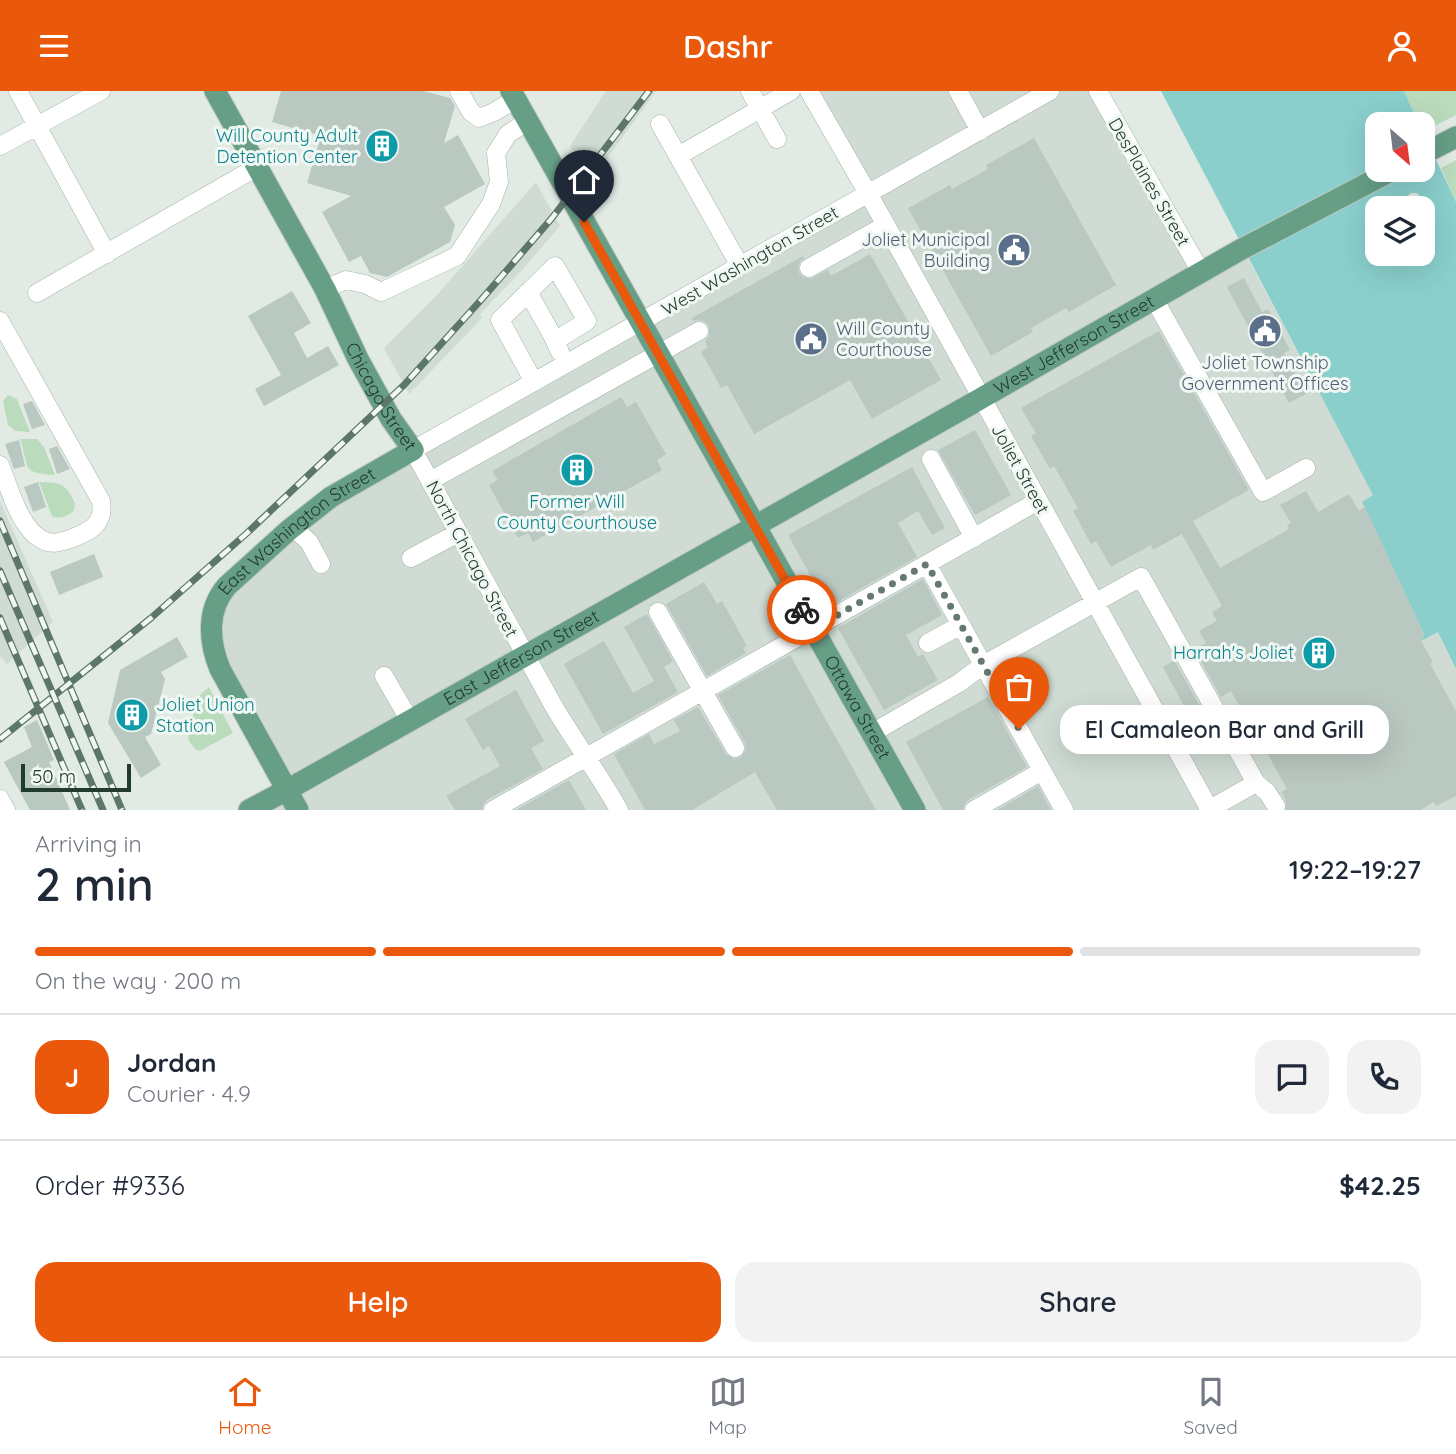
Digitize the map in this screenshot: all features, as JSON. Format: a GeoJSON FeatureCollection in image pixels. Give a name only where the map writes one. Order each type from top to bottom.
{"type":"FeatureCollection","features":[{"type":"Feature","properties":{"kind":"main road","name":"Chicago Street"},"geometry":{"type":"LineString","coordinates":[[215,91],[325,289],[370,353],[404,413],[414,450]]}},
{"type":"Feature","properties":{"kind":"main road","name":"Ottawa Street"},"geometry":{"type":"LineString","coordinates":[[513,95],[915,810]]}},
{"type":"Feature","properties":{"kind":"main road"},"geometry":{"type":"LineString","coordinates":[[1435,148],[1456,137]]}},
{"type":"Feature","properties":{"kind":"main road","name":"West Jefferson Street"},"geometry":{"type":"LineString","coordinates":[[755,526],[1240,250],[1370,182]]}},
{"type":"Feature","properties":{"kind":"main road","name":"East Washington Street"},"geometry":{"type":"LineString","coordinates":[[287,790],[212,651],[213,614],[221,593],[293,527],[331,497],[414,450]]}},
{"type":"Feature","properties":{"kind":"main road","name":"East Jefferson Street"},"geometry":{"type":"LineString","coordinates":[[248,810],[755,526]]}},
{"type":"Feature","properties":{"kind":"main road"},"geometry":{"type":"LineString","coordinates":[[287,790],[298,810]]}},
{"type":"Feature","properties":{"kind":"main road","name":"East Jefferson Street"},"geometry":{"type":"LineString","coordinates":[[258,810],[287,790]]}},
{"type":"Feature","properties":{"kind":"street"},"geometry":{"type":"LineString","coordinates":[[19,91],[107,254]]}},
{"type":"Feature","properties":{"kind":"street"},"geometry":{"type":"LineString","coordinates":[[0,146],[101,91]]}},
{"type":"Feature","properties":{"kind":"street"},"geometry":{"type":"LineString","coordinates":[[460,91],[471,112],[480,118],[494,112],[513,95]]}},
{"type":"Feature","properties":{"kind":"street"},"geometry":{"type":"LineString","coordinates":[[750,91],[777,139]]}},
{"type":"Feature","properties":{"kind":"street"},"geometry":{"type":"LineString","coordinates":[[678,156],[791,91]]}},
{"type":"Feature","properties":{"kind":"street"},"geometry":{"type":"LineString","coordinates":[[958,91],[980,131]]}},
{"type":"Feature","properties":{"kind":"street","name":"West Washington Street"},"geometry":{"type":"LineString","coordinates":[[414,450],[1050,91]]}},
{"type":"Feature","properties":{"kind":"street","name":"DesPlaines Street"},"geometry":{"type":"LineString","coordinates":[[1098,91],[1201,272]]}},
{"type":"Feature","properties":{"kind":"street","name":"Joliet Street"},"geometry":{"type":"LineString","coordinates":[[814,93],[1209,810]]}},
{"type":"Feature","properties":{"kind":"street"},"geometry":{"type":"LineString","coordinates":[[325,289],[346,280],[365,284],[381,292],[457,256],[491,204],[499,182],[496,153],[508,134],[528,121]]}},
{"type":"Feature","properties":{"kind":"street"},"geometry":{"type":"LineString","coordinates":[[660,124],[740,267]]}},
{"type":"Feature","properties":{"kind":"street"},"geometry":{"type":"LineString","coordinates":[[37,293],[257,167]]}},
{"type":"Feature","properties":{"kind":"street"},"geometry":{"type":"LineString","coordinates":[[809,268],[886,225]]}},
{"type":"Feature","properties":{"kind":"street"},"geometry":{"type":"LineString","coordinates":[[534,382],[500,320],[555,266],[587,321],[555,341]]}},
{"type":"Feature","properties":{"kind":"street"},"geometry":{"type":"LineString","coordinates":[[527,292],[566,365]]}},
{"type":"Feature","properties":{"kind":"street"},"geometry":{"type":"LineString","coordinates":[[1154,299],[1263,492],[1306,468]]}},
{"type":"Feature","properties":{"kind":"street"},"geometry":{"type":"LineString","coordinates":[[0,321],[101,501],[99,520],[90,530],[78,536],[55,543],[47,542],[23,521],[0,465]]}},
{"type":"Feature","properties":{"kind":"street"},"geometry":{"type":"LineString","coordinates":[[430,481],[699,331]]}},
{"type":"Feature","properties":{"kind":"street","name":"North Chicago Street"},"geometry":{"type":"LineString","coordinates":[[414,450],[525,656],[619,810]]}},
{"type":"Feature","properties":{"kind":"street"},"geometry":{"type":"LineString","coordinates":[[931,459],[974,538]]}},
{"type":"Feature","properties":{"kind":"street"},"geometry":{"type":"LineString","coordinates":[[493,810],[1038,501]]}},
{"type":"Feature","properties":{"kind":"street"},"geometry":{"type":"LineString","coordinates":[[293,527],[309,542],[321,564]]}},
{"type":"Feature","properties":{"kind":"street"},"geometry":{"type":"LineString","coordinates":[[411,558],[458,533]]}},
{"type":"Feature","properties":{"kind":"street"},"geometry":{"type":"LineString","coordinates":[[927,564],[1064,810]]}},
{"type":"Feature","properties":{"kind":"street"},"geometry":{"type":"LineString","coordinates":[[872,733],[959,683],[983,665],[1141,577],[1256,783],[1267,792],[1276,806]]}},
{"type":"Feature","properties":{"kind":"street"},"geometry":{"type":"LineString","coordinates":[[658,613],[735,748]]}},
{"type":"Feature","properties":{"kind":"street"},"geometry":{"type":"LineString","coordinates":[[929,643],[961,625]]}},
{"type":"Feature","properties":{"kind":"street"},"geometry":{"type":"LineString","coordinates":[[384,676],[410,721]]}},
{"type":"Feature","properties":{"kind":"street"},"geometry":{"type":"LineString","coordinates":[[974,810],[1042,771]]}},
{"type":"Feature","properties":{"kind":"street"},"geometry":{"type":"LineString","coordinates":[[1209,810],[1256,783]]}},
{"type":"Feature","properties":{"kind":"street"},"geometry":{"type":"LineString","coordinates":[[0,799],[6,810]]}},
{"type":"Feature","properties":{"kind":"shaded area"},"geometry":{"type":"Polygon","coordinates":[[[606,91],[656,91],[590,182],[570,146],[606,91]]]}},
{"type":"Feature","properties":{"kind":"shaded area"},"geometry":{"type":"Polygon","coordinates":[[[815,91],[1097,91],[1199,271],[287,789],[221,669],[222,595],[332,500],[874,195],[815,91]]]}},
{"type":"Feature","properties":{"kind":"shaded area"},"geometry":{"type":"Polygon","coordinates":[[[536,182],[560,226],[480,314],[482,318],[409,394],[384,348],[436,296],[536,182]]]}},
{"type":"Feature","properties":{"kind":"shaded area"},"geometry":{"type":"Polygon","coordinates":[[[1244,251],[1374,496],[1362,502],[1424,634],[1422,640],[1438,631],[1456,669],[1456,810],[1213,810],[985,399],[1244,251]]]}},
{"type":"Feature","properties":{"kind":"shaded area"},"geometry":{"type":"Polygon","coordinates":[[[980,402],[1208,810],[258,810],[980,402]]]}},
{"type":"Feature","properties":{"kind":"shaded area"},"geometry":{"type":"Polygon","coordinates":[[[0,501],[53,622],[7,664],[0,656],[0,501]]]}},
{"type":"Feature","properties":{"kind":"green space"},"geometry":{"type":"Polygon","coordinates":[[[1404,91],[1456,91],[1456,115],[1435,126],[1435,112],[1414,112],[1404,91]]]}},
{"type":"Feature","properties":{"kind":"green space"},"geometry":{"type":"Polygon","coordinates":[[[1456,160],[1456,202],[1441,168],[1456,160]]]}},
{"type":"Feature","properties":{"kind":"green space"},"geometry":{"type":"Polygon","coordinates":[[[8,395],[17,399],[30,432],[15,431],[8,425],[3,401],[8,395]]]}},
{"type":"Feature","properties":{"kind":"green space"},"geometry":{"type":"Polygon","coordinates":[[[20,439],[37,439],[44,447],[55,475],[36,473],[28,467],[20,439]]]}},
{"type":"Feature","properties":{"kind":"green space"},"geometry":{"type":"Polygon","coordinates":[[[39,482],[65,487],[75,503],[74,510],[64,517],[52,516],[39,482]]]}},
{"type":"Feature","properties":{"kind":"green space"},"geometry":{"type":"Polygon","coordinates":[[[209,687],[233,733],[200,751],[189,741],[188,734],[198,697],[209,687]]]}},
{"type":"Feature","properties":{"kind":"water"},"geometry":{"type":"Polygon","coordinates":[[[1161,91],[1404,91],[1414,112],[1365,112],[1365,182],[1435,182],[1435,157],[1456,202],[1456,669],[1438,632],[1421,641],[1424,634],[1362,502],[1373,495],[1161,91]]]}},
{"type":"Feature","properties":{"kind":"building"},"geometry":{"type":"Polygon","coordinates":[[[281,91],[423,91],[450,98],[455,106],[444,143],[458,135],[485,184],[444,207],[455,225],[450,242],[387,277],[370,273],[361,256],[349,262],[322,212],[351,196],[307,183],[321,136],[272,122],[281,91]]]}},
{"type":"Feature","properties":{"kind":"building","name":"Joliet Municipal Building"},"geometry":{"type":"Polygon","coordinates":[[[1034,138],[1116,285],[1069,312],[1066,308],[1031,328],[1033,332],[991,356],[908,208],[950,185],[952,189],[988,169],[986,165],[1034,138]]]}},
{"type":"Feature","properties":{"kind":"building","name":"Will County Courthouse"},"geometry":{"type":"Polygon","coordinates":[[[870,254],[941,380],[872,419],[850,380],[754,434],[727,385],[721,388],[701,352],[708,347],[705,341],[709,336],[709,326],[704,321],[693,321],[692,318],[803,256],[798,267],[799,273],[810,279],[828,270],[831,276],[870,254]]]}},
{"type":"Feature","properties":{"kind":"building","name":"Joliet Township Government Offices"},"geometry":{"type":"Polygon","coordinates":[[[1244,278],[1262,312],[1268,309],[1290,350],[1284,353],[1306,394],[1289,403],[1227,287],[1244,278]]]}},
{"type":"Feature","properties":{"kind":"building"},"geometry":{"type":"Polygon","coordinates":[[[292,291],[311,323],[294,333],[307,358],[328,346],[339,365],[264,406],[255,389],[281,375],[248,316],[292,291]]]}},
{"type":"Feature","properties":{"kind":"building","name":"Harrah's Joliet"},"geometry":{"type":"Polygon","coordinates":[[[1159,331],[1249,490],[1193,521],[1220,568],[1289,529],[1287,525],[1291,523],[1280,505],[1306,491],[1318,512],[1349,494],[1359,511],[1365,507],[1424,634],[1421,641],[1433,662],[1430,664],[1456,711],[1456,796],[1436,806],[1434,802],[1420,810],[1286,810],[1286,800],[1281,792],[1287,789],[1266,751],[1274,747],[1252,708],[1243,712],[1231,691],[1221,697],[1194,649],[1206,643],[1199,631],[1217,621],[1212,612],[1222,606],[1182,534],[1153,550],[1151,545],[1111,567],[1096,541],[1091,544],[1073,511],[1078,508],[1054,466],[1050,469],[1031,436],[1036,433],[1021,408],[1159,331]]]}},
{"type":"Feature","properties":{"kind":"building","name":"Former Will County Courthouse"},"geometry":{"type":"Polygon","coordinates":[[[621,397],[627,407],[636,402],[666,454],[657,460],[662,470],[533,542],[528,533],[518,538],[489,485],[498,480],[492,471],[621,397]]]}},
{"type":"Feature","properties":{"kind":"building"},"geometry":{"type":"Polygon","coordinates":[[[32,401],[45,425],[32,429],[23,404],[32,401]]]}},
{"type":"Feature","properties":{"kind":"building"},"geometry":{"type":"Polygon","coordinates":[[[975,430],[1011,495],[975,515],[938,450],[975,430]]]}},
{"type":"Feature","properties":{"kind":"building"},"geometry":{"type":"Polygon","coordinates":[[[19,440],[25,466],[14,469],[5,444],[19,440]]]}},
{"type":"Feature","properties":{"kind":"building"},"geometry":{"type":"Polygon","coordinates":[[[57,446],[70,469],[57,474],[49,449],[57,446]]]}},
{"type":"Feature","properties":{"kind":"building"},"geometry":{"type":"Polygon","coordinates":[[[912,467],[945,528],[932,535],[918,511],[898,523],[917,557],[828,607],[788,535],[912,467]]]}},
{"type":"Feature","properties":{"kind":"building"},"geometry":{"type":"Polygon","coordinates":[[[38,482],[46,507],[33,512],[24,487],[38,482]]]}},
{"type":"Feature","properties":{"kind":"building"},"geometry":{"type":"Polygon","coordinates":[[[94,554],[103,577],[59,595],[50,572],[94,554]]]}},
{"type":"Feature","properties":{"kind":"building"},"geometry":{"type":"Polygon","coordinates":[[[923,579],[942,615],[906,635],[918,657],[923,654],[938,680],[884,710],[838,628],[923,579]]]}},
{"type":"Feature","properties":{"kind":"building"},"geometry":{"type":"Polygon","coordinates":[[[704,582],[717,604],[722,601],[747,646],[743,648],[746,653],[707,676],[666,604],[704,582]]]}},
{"type":"Feature","properties":{"kind":"building"},"geometry":{"type":"Polygon","coordinates":[[[647,614],[673,661],[664,667],[678,692],[603,734],[564,664],[604,641],[633,693],[654,681],[624,627],[647,614]]]}},
{"type":"Feature","properties":{"kind":"building","name":"Joliet Union Station"},"geometry":{"type":"Polygon","coordinates":[[[177,637],[188,657],[161,672],[165,679],[151,734],[145,737],[161,765],[141,778],[108,723],[120,670],[177,637]]]}},
{"type":"Feature","properties":{"kind":"building"},"geometry":{"type":"Polygon","coordinates":[[[790,655],[876,810],[777,810],[755,772],[692,810],[645,810],[614,754],[649,734],[654,744],[680,731],[674,720],[698,707],[726,754],[734,759],[741,757],[746,749],[745,743],[718,695],[790,655]]]}},
{"type":"Feature","properties":{"kind":"building"},"geometry":{"type":"Polygon","coordinates":[[[1174,660],[1201,708],[1189,715],[1163,667],[1174,660]]]}},
{"type":"Feature","properties":{"kind":"building"},"geometry":{"type":"Polygon","coordinates":[[[516,690],[544,741],[531,748],[543,769],[487,800],[482,810],[455,810],[446,796],[500,766],[489,746],[483,750],[465,719],[516,690]]]}},
{"type":"Feature","properties":{"kind":"building"},"geometry":{"type":"Polygon","coordinates":[[[988,697],[1027,767],[968,800],[963,810],[943,810],[906,742],[988,697]]]}},
{"type":"Feature","properties":{"kind":"building"},"geometry":{"type":"Polygon","coordinates":[[[37,720],[54,760],[49,762],[70,810],[30,810],[4,762],[32,747],[24,727],[37,720]]]}},
{"type":"Feature","properties":{"kind":"building"},"geometry":{"type":"Polygon","coordinates":[[[569,780],[586,810],[516,810],[569,780]]]}},
{"type":"Feature","properties":{"kind":"building"},"geometry":{"type":"Polygon","coordinates":[[[1038,786],[1051,810],[997,810],[1038,786]]]}},
{"type":"Feature","properties":{"kind":"railway"},"geometry":{"type":"LineString","coordinates":[[0,739],[151,618],[247,533],[404,385],[552,218],[649,91]]}},
{"type":"Feature","properties":{"kind":"railway"},"geometry":{"type":"LineString","coordinates":[[0,521],[122,810]]}},
{"type":"Feature","properties":{"kind":"railway"},"geometry":{"type":"LineString","coordinates":[[0,571],[103,810]]}},
{"type":"Feature","properties":{"kind":"railway"},"geometry":{"type":"LineString","coordinates":[[0,618],[82,810]]}},
{"type":"Feature","properties":{"kind":"way so far"},"geometry":{"type":"LineString","coordinates":[[802,610],[813,629],[927,564],[1019,729]]}},
{"type":"Feature","properties":{"kind":"place","name":"Will County Adult Detention Center"},"geometry":{"type":"Point","coordinates":[382,146]}},
{"type":"Feature","properties":{"kind":"place","name":"Joliet Municipal Building"},"geometry":{"type":"Point","coordinates":[1014,250]}},
{"type":"Feature","properties":{"kind":"place","name":"Joliet Township Government Offices"},"geometry":{"type":"Point","coordinates":[1265,331]}},
{"type":"Feature","properties":{"kind":"place","name":"Will County Courthouse"},"geometry":{"type":"Point","coordinates":[811,339]}},
{"type":"Feature","properties":{"kind":"place","name":"Former Will County Courthouse"},"geometry":{"type":"Point","coordinates":[577,470]}},
{"type":"Feature","properties":{"kind":"place","name":"Harrah's Joliet"},"geometry":{"type":"Point","coordinates":[1319,653]}},
{"type":"Feature","properties":{"kind":"place","name":"Joliet Union Station"},"geometry":{"type":"Point","coordinates":[132,715]}},
{"type":"Feature","properties":{"kind":"place","name":"El Camaleon Bar and Grill"},"geometry":{"type":"Point","coordinates":[1019,729]}},
{"type":"Feature","properties":{"kind":"route"},"geometry":{"type":"LineString","coordinates":[[584,222],[802,610]]}}]}
